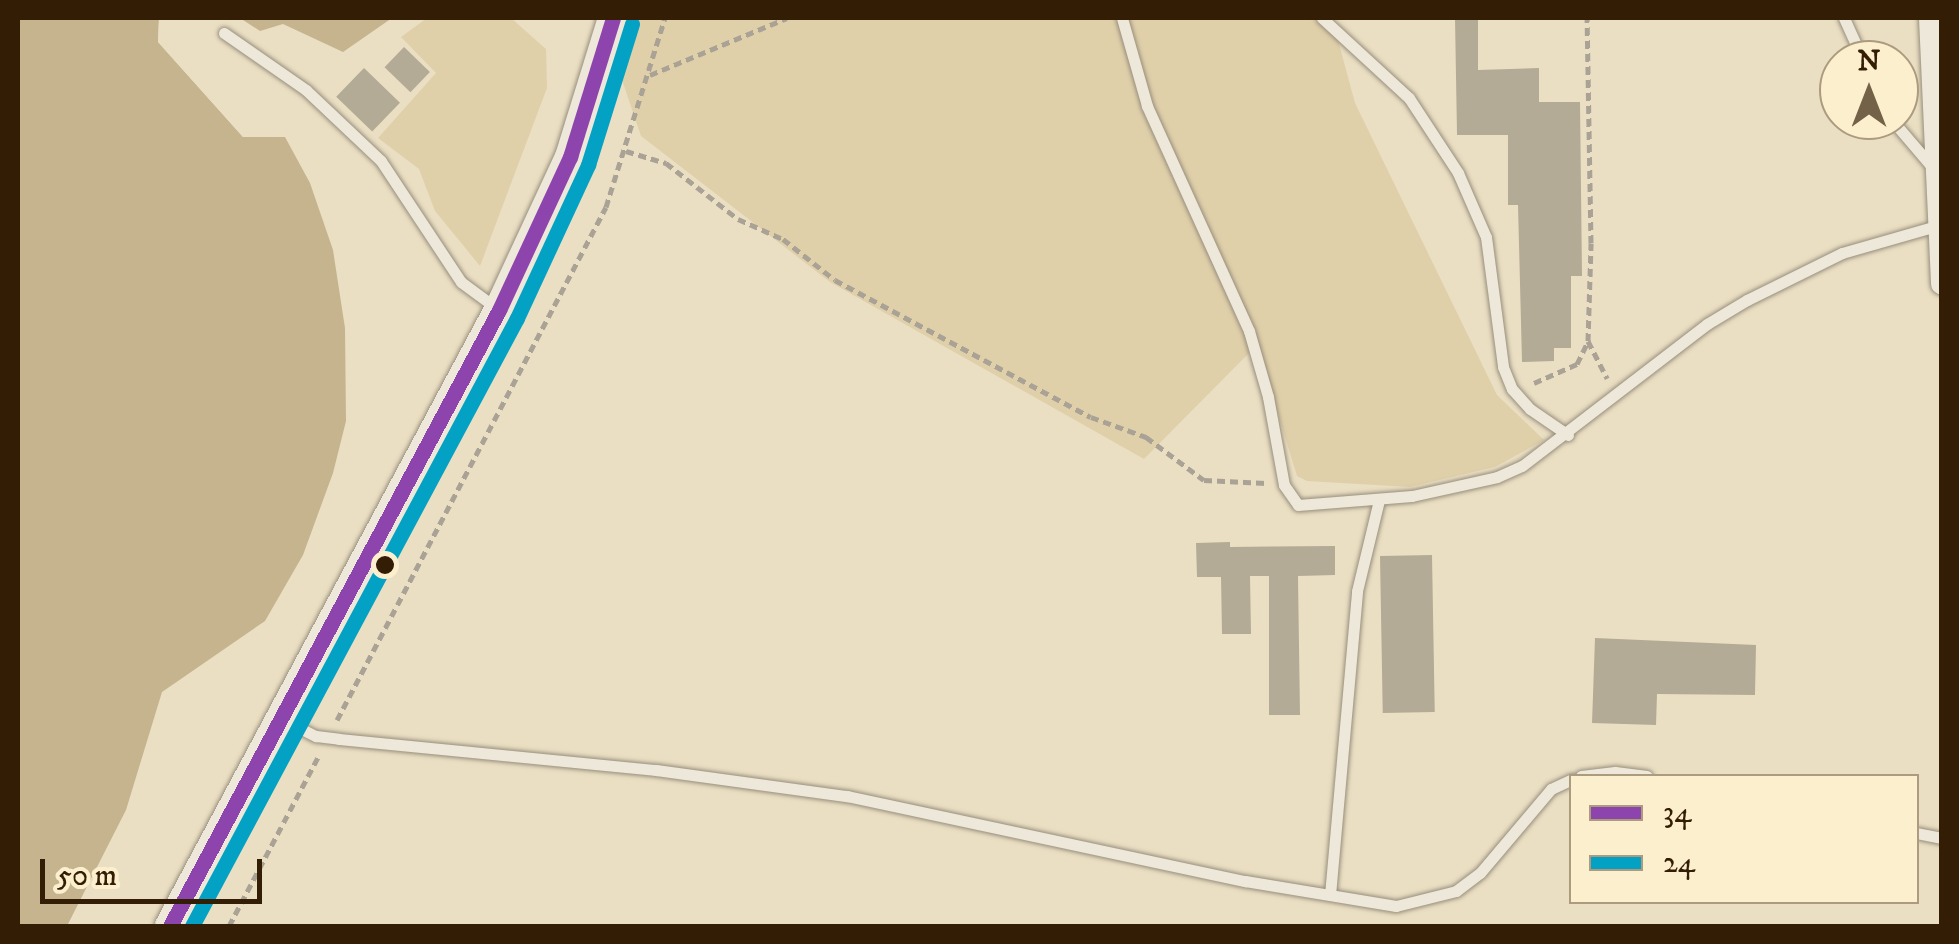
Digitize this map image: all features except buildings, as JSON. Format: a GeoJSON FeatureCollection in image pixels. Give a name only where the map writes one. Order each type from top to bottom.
{"type":"FeatureCollection","features":[{"type":"Feature","properties":{"kind":"street"},"geometry":{"type":"LineString","coordinates":[[170,926],[499,310],[570,157],[613,18]]}},
{"type":"Feature","properties":{"kind":"street"},"geometry":{"type":"LineString","coordinates":[[1930,18],[1933,168],[1942,284]]}},
{"type":"Feature","properties":{"kind":"lane"},"geometry":{"type":"LineString","coordinates":[[1122,18],[1147,106],[1260,362],[1284,484],[1298,505],[1379,500],[1497,476],[1522,466],[1568,435],[1707,324],[1747,300],[1842,253],[1936,226]]}},
{"type":"Feature","properties":{"kind":"lane"},"geometry":{"type":"LineString","coordinates":[[1322,18],[1409,98],[1476,207],[1490,261],[1500,355],[1512,389],[1530,409],[1568,435]]}},
{"type":"Feature","properties":{"kind":"lane"},"geometry":{"type":"LineString","coordinates":[[224,32],[306,90],[381,161],[404,188],[461,282],[499,310]]}},
{"type":"Feature","properties":{"kind":"lane"},"geometry":{"type":"LineString","coordinates":[[1909,140],[1933,168]]}},
{"type":"Feature","properties":{"kind":"lane"},"geometry":{"type":"LineString","coordinates":[[1330,896],[1360,561],[1379,500]]}},
{"type":"Feature","properties":{"kind":"lane"},"geometry":{"type":"LineString","coordinates":[[282,719],[328,738],[802,789],[970,819],[1244,881],[1396,906],[1456,892],[1480,873],[1552,789],[1569,780]]}},
{"type":"Feature","properties":{"kind":"lane"},"geometry":{"type":"LineString","coordinates":[[1598,774],[1631,774]]}},
{"type":"Feature","properties":{"kind":"path"},"geometry":{"type":"LineString","coordinates":[[229,926],[574,272],[626,151],[665,18]]}},
{"type":"Feature","properties":{"kind":"path"},"geometry":{"type":"LineString","coordinates":[[650,75],[787,18]]}},
{"type":"Feature","properties":{"kind":"path"},"geometry":{"type":"LineString","coordinates":[[1512,389],[1577,364],[1588,341],[1592,243],[1586,18]]}},
{"type":"Feature","properties":{"kind":"path"},"geometry":{"type":"LineString","coordinates":[[626,151],[666,163],[738,219],[783,240],[835,280],[1091,417],[1146,437],[1204,480],[1284,484]]}},
{"type":"Feature","properties":{"kind":"path"},"geometry":{"type":"LineString","coordinates":[[1588,341],[1602,373],[1620,394]]}},
{"type":"Feature","properties":{"kind":"shaded area"},"geometry":{"type":"Polygon","coordinates":[[[18,18],[159,18],[158,42],[243,137],[285,137],[310,183],[333,250],[345,328],[346,421],[333,473],[303,555],[265,621],[162,692],[126,810],[67,926],[18,926],[18,18]]]}},
{"type":"Feature","properties":{"kind":"shaded area"},"geometry":{"type":"Polygon","coordinates":[[[240,18],[392,18],[343,52],[283,24],[260,31],[240,18]]]}},
{"type":"Feature","properties":{"kind":"shaded area"},"geometry":{"type":"Polygon","coordinates":[[[427,18],[511,18],[546,49],[547,88],[480,266],[435,211],[419,169],[378,138],[436,73],[401,37],[427,18]]]}},
{"type":"Feature","properties":{"kind":"shaded area"},"geometry":{"type":"Polygon","coordinates":[[[601,18],[1332,18],[1355,103],[1497,395],[1544,440],[1495,467],[1410,487],[1307,481],[1297,476],[1257,345],[1144,459],[830,282],[641,136],[601,18]]]}},
{"type":"Feature","properties":{"kind":"pier"},"geometry":{"type":"Polygon","coordinates":[[[159,18],[165,18],[163,40],[245,132],[288,133],[285,137],[243,137],[158,42],[159,18]]]}},
{"type":"Feature","properties":{"kind":"transit line","name":"34"},"geometry":{"type":"LineString","coordinates":[[170,926],[499,310],[570,157],[613,18]]}},
{"type":"Feature","properties":{"kind":"transit line","name":"24"},"geometry":{"type":"LineString","coordinates":[[192,926],[517,318],[588,165],[632,24]]}}]}
